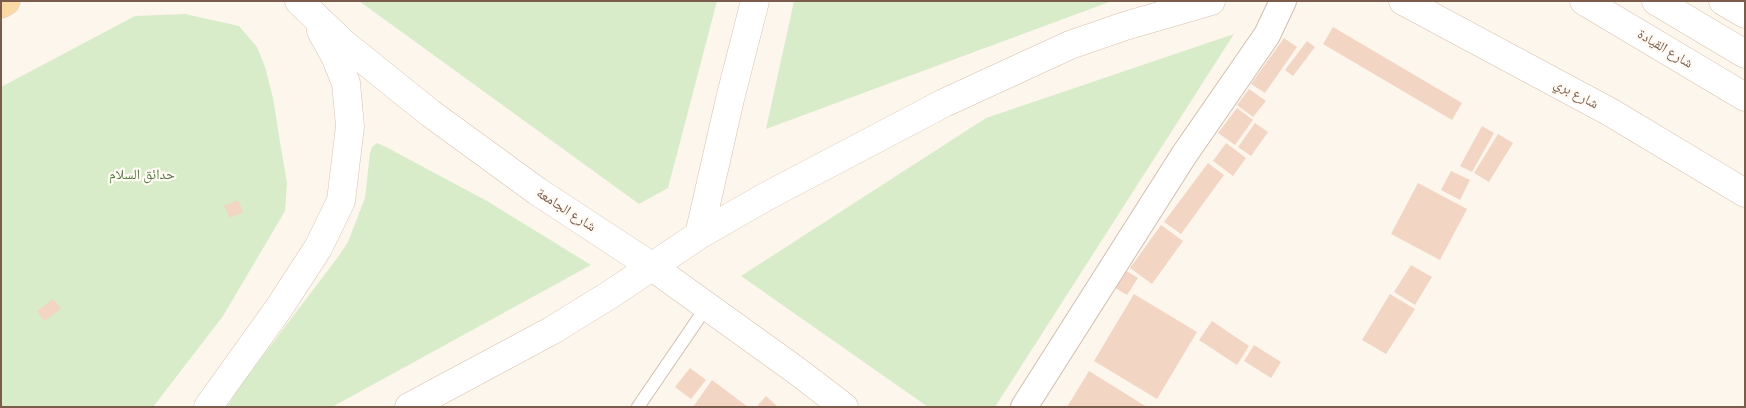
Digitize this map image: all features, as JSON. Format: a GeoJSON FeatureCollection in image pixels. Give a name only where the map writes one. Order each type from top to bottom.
{"type":"FeatureCollection","features":[{"type":"Feature","properties":{"kind":"main road"},"geometry":{"type":"LineString","coordinates":[[1,4],[6,1]]}},
{"type":"Feature","properties":{"kind":"main road"},"geometry":{"type":"LineString","coordinates":[[699,235],[755,1]]}},
{"type":"Feature","properties":{"kind":"main road"},"geometry":{"type":"LineString","coordinates":[[409,407],[551,331],[611,294],[699,235],[767,196],[928,111],[1070,45],[1116,29],[1211,1]]}},
{"type":"Feature","properties":{"kind":"main road","name":"شارع بري"},"geometry":{"type":"LineString","coordinates":[[1403,1],[1610,112],[1745,193]]}},
{"type":"Feature","properties":{"kind":"main road","name":"شارع القيادة"},"geometry":{"type":"LineString","coordinates":[[1584,1],[1745,97]]}},
{"type":"Feature","properties":{"kind":"main road"},"geometry":{"type":"LineString","coordinates":[[1656,1],[1745,54]]}},
{"type":"Feature","properties":{"kind":"main road"},"geometry":{"type":"LineString","coordinates":[[1724,1],[1745,14]]}},
{"type":"Feature","properties":{"kind":"main road"},"geometry":{"type":"LineString","coordinates":[[208,407],[279,308],[318,248],[341,201],[350,126],[346,83],[335,56],[305,7]]}},
{"type":"Feature","properties":{"kind":"main road","name":"شارع الجامعة"},"geometry":{"type":"LineString","coordinates":[[305,7],[343,43],[430,113],[536,191],[651,266],[844,407]]}},
{"type":"Feature","properties":{"kind":"street"},"geometry":{"type":"LineString","coordinates":[[1024,407],[1184,155],[1267,35],[1283,1]]}},
{"type":"Feature","properties":{"kind":"lane"},"geometry":{"type":"LineString","coordinates":[[638,407],[707,306]]}},
{"type":"Feature","properties":{"kind":"green space"},"geometry":{"type":"Polygon","coordinates":[[[359,1],[717,1],[668,188],[639,204],[359,1]]]}},
{"type":"Feature","properties":{"kind":"green space"},"geometry":{"type":"Polygon","coordinates":[[[794,1],[1112,1],[766,129],[794,1]]]}},
{"type":"Feature","properties":{"kind":"green space","name":"حدائق السلام"},"geometry":{"type":"Polygon","coordinates":[[[185,14],[239,26],[257,47],[265,67],[273,98],[287,183],[285,211],[223,316],[153,407],[1,407],[1,87],[135,16],[185,14]]]}},
{"type":"Feature","properties":{"kind":"green space"},"geometry":{"type":"Polygon","coordinates":[[[1234,34],[995,407],[928,407],[741,276],[986,118],[1234,34]]]}},
{"type":"Feature","properties":{"kind":"green space"},"geometry":{"type":"Polygon","coordinates":[[[377,143],[487,201],[591,265],[332,407],[227,407],[240,386],[348,242],[365,198],[370,153],[372,147],[377,143]]]}},
{"type":"Feature","properties":{"kind":"building"},"geometry":{"type":"Polygon","coordinates":[[[1333,27],[1462,103],[1452,120],[1323,44],[1333,27]]]}},
{"type":"Feature","properties":{"kind":"building"},"geometry":{"type":"Polygon","coordinates":[[[1284,38],[1297,47],[1265,93],[1251,84],[1284,38]]]}},
{"type":"Feature","properties":{"kind":"building"},"geometry":{"type":"Polygon","coordinates":[[[1307,41],[1315,47],[1293,76],[1285,70],[1307,41]]]}},
{"type":"Feature","properties":{"kind":"building"},"geometry":{"type":"Polygon","coordinates":[[[1249,89],[1266,101],[1253,117],[1237,105],[1249,89]]]}},
{"type":"Feature","properties":{"kind":"building"},"geometry":{"type":"Polygon","coordinates":[[[1237,108],[1253,120],[1235,145],[1218,133],[1237,108]]]}},
{"type":"Feature","properties":{"kind":"building"},"geometry":{"type":"Polygon","coordinates":[[[1255,123],[1268,132],[1251,156],[1238,147],[1255,123]]]}},
{"type":"Feature","properties":{"kind":"building"},"geometry":{"type":"Polygon","coordinates":[[[1482,126],[1494,133],[1472,172],[1460,166],[1482,126]]]}},
{"type":"Feature","properties":{"kind":"building"},"geometry":{"type":"Polygon","coordinates":[[[1498,134],[1513,143],[1489,182],[1474,173],[1498,134]]]}},
{"type":"Feature","properties":{"kind":"building"},"geometry":{"type":"Polygon","coordinates":[[[1226,143],[1246,158],[1233,176],[1213,161],[1226,143]]]}},
{"type":"Feature","properties":{"kind":"building"},"geometry":{"type":"Polygon","coordinates":[[[1208,163],[1224,175],[1181,234],[1164,222],[1208,163]]]}},
{"type":"Feature","properties":{"kind":"building"},"geometry":{"type":"Polygon","coordinates":[[[1451,171],[1470,180],[1460,200],[1441,190],[1451,171]]]}},
{"type":"Feature","properties":{"kind":"building"},"geometry":{"type":"Polygon","coordinates":[[[1418,183],[1467,209],[1440,260],[1391,234],[1418,183]]]}},
{"type":"Feature","properties":{"kind":"building"},"geometry":{"type":"Polygon","coordinates":[[[238,200],[243,212],[230,218],[224,206],[238,200]]]}},
{"type":"Feature","properties":{"kind":"building"},"geometry":{"type":"Polygon","coordinates":[[[1161,225],[1183,241],[1152,284],[1130,268],[1161,225]]]}},
{"type":"Feature","properties":{"kind":"building"},"geometry":{"type":"Polygon","coordinates":[[[1411,265],[1432,277],[1415,305],[1394,292],[1411,265]]]}},
{"type":"Feature","properties":{"kind":"building"},"geometry":{"type":"Polygon","coordinates":[[[1123,269],[1138,278],[1127,295],[1112,286],[1123,269]]]}},
{"type":"Feature","properties":{"kind":"building"},"geometry":{"type":"Polygon","coordinates":[[[1134,294],[1197,332],[1157,399],[1094,361],[1134,294]]]}},
{"type":"Feature","properties":{"kind":"building"},"geometry":{"type":"Polygon","coordinates":[[[1390,294],[1415,309],[1386,354],[1362,340],[1390,294]]]}},
{"type":"Feature","properties":{"kind":"building"},"geometry":{"type":"Polygon","coordinates":[[[53,299],[61,309],[44,321],[37,311],[53,299]]]}},
{"type":"Feature","properties":{"kind":"building"},"geometry":{"type":"Polygon","coordinates":[[[1212,321],[1249,346],[1237,365],[1199,340],[1212,321]]]}},
{"type":"Feature","properties":{"kind":"building"},"geometry":{"type":"Polygon","coordinates":[[[1254,345],[1281,362],[1271,378],[1244,361],[1254,345]]]}},
{"type":"Feature","properties":{"kind":"building"},"geometry":{"type":"Polygon","coordinates":[[[690,368],[706,380],[691,399],[675,387],[690,368]]]}},
{"type":"Feature","properties":{"kind":"building"},"geometry":{"type":"Polygon","coordinates":[[[1089,371],[1147,407],[1067,407],[1089,371]]]}},
{"type":"Feature","properties":{"kind":"building"},"geometry":{"type":"Polygon","coordinates":[[[712,380],[748,407],[693,407],[712,380]]]}},
{"type":"Feature","properties":{"kind":"building"},"geometry":{"type":"Polygon","coordinates":[[[766,396],[778,407],[760,407],[758,405],[766,396]]]}}]}
